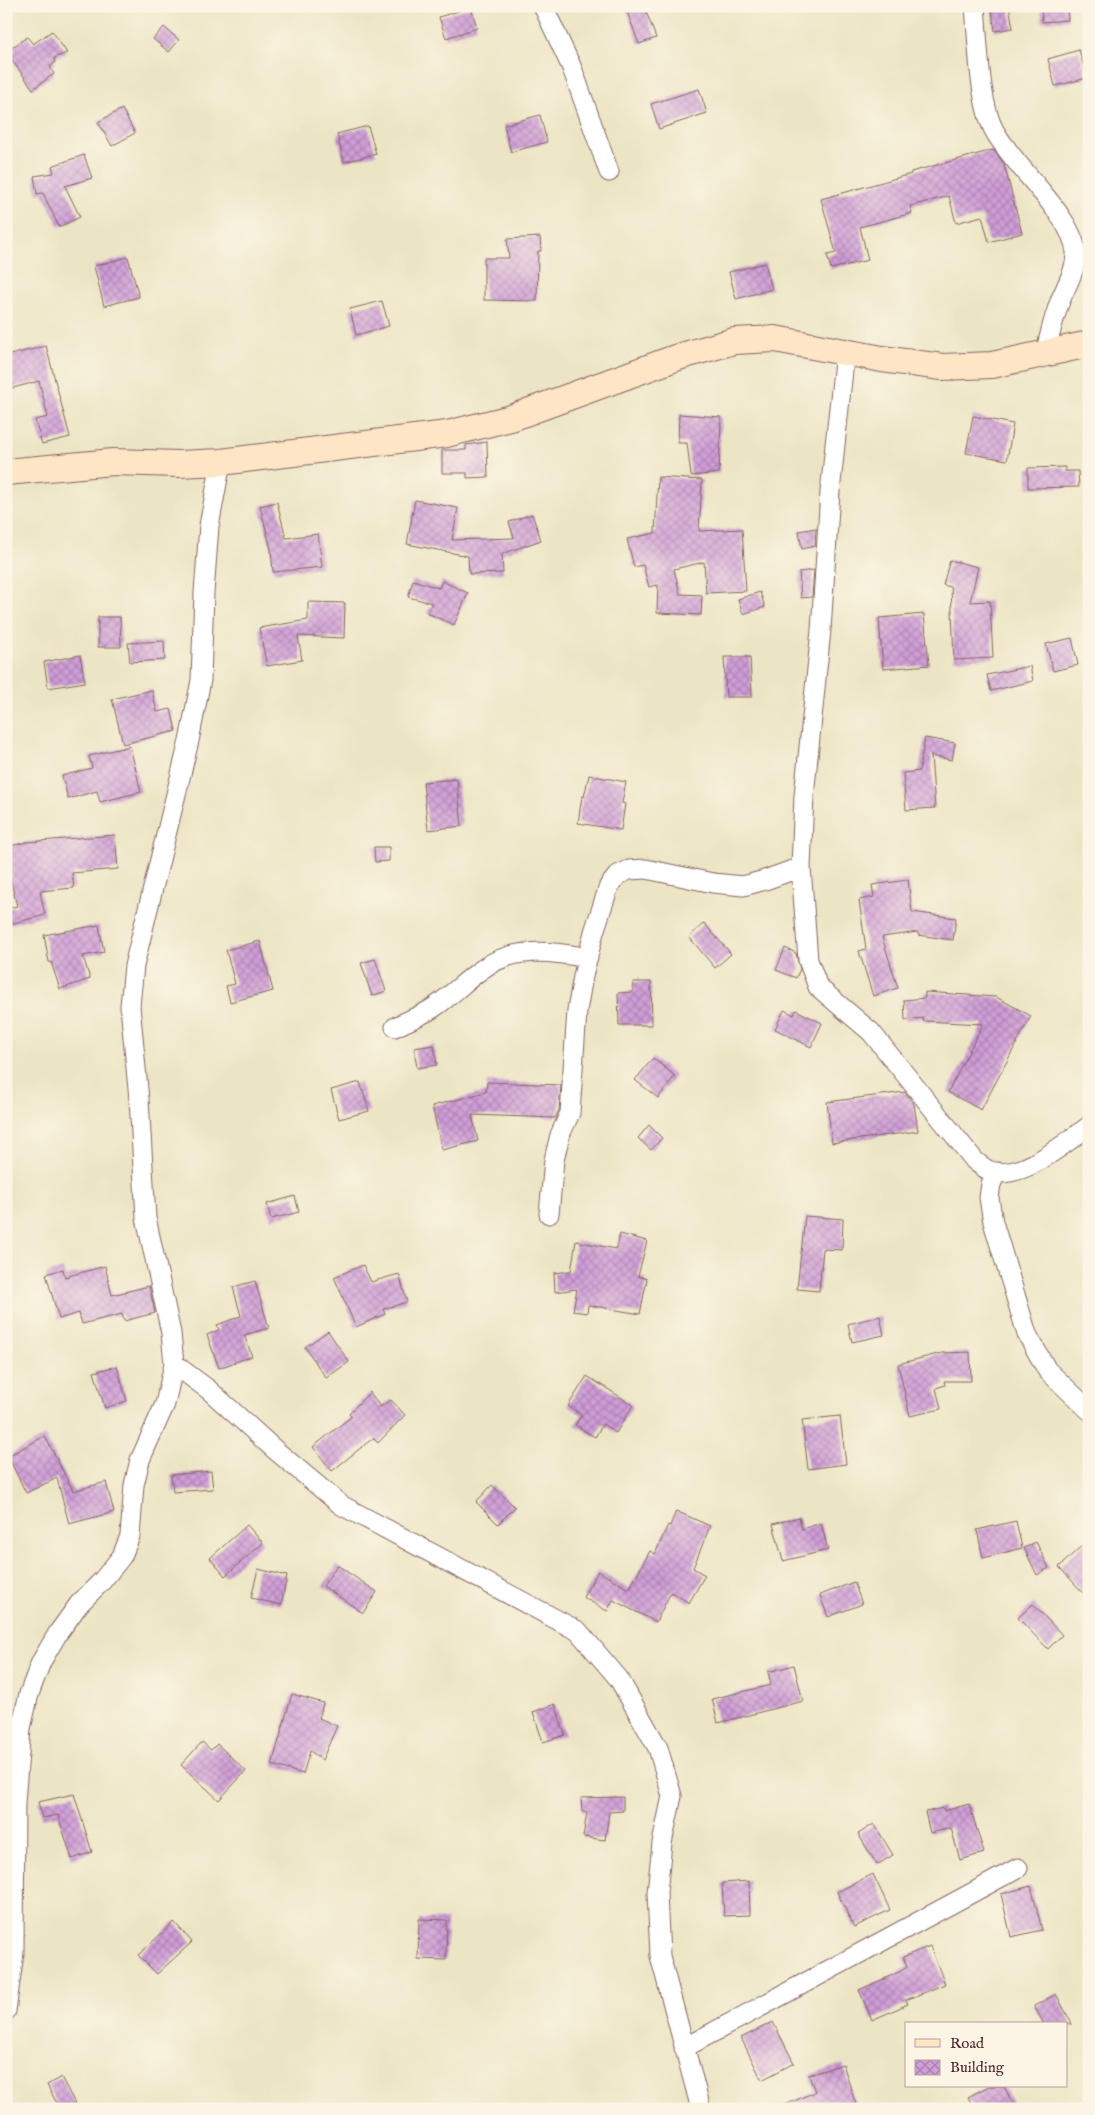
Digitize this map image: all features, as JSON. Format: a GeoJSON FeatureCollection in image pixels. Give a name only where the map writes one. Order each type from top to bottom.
{"type":"FeatureCollection","features":[{"type":"Feature","properties":{"kind":"street"},"geometry":{"type":"LineString","coordinates":[[542,6],[574,75],[610,172]]}},
{"type":"Feature","properties":{"kind":"street"},"geometry":{"type":"LineString","coordinates":[[974,6],[985,103],[993,128],[1008,152],[1059,213],[1073,236],[1076,254],[1072,274],[1057,308],[1045,354]]}},
{"type":"Feature","properties":{"kind":"street"},"geometry":{"type":"LineString","coordinates":[[6,472],[113,462],[179,464],[221,462],[447,434],[510,418],[678,357],[734,341],[775,339],[942,367],[992,365],[1089,344]]}},
{"type":"Feature","properties":{"kind":"street"},"geometry":{"type":"LineString","coordinates":[[845,352],[830,492],[821,630],[804,796],[801,867],[808,960],[818,987],[871,1032],[976,1161],[987,1170],[996,1172],[1010,1171],[1041,1160],[1089,1126]]}},
{"type":"Feature","properties":{"kind":"street"},"geometry":{"type":"LineString","coordinates":[[6,2011],[14,1953],[14,1729],[41,1662],[58,1633],[79,1604],[102,1581],[122,1556],[130,1536],[134,1485],[140,1460],[165,1404],[174,1364],[171,1333],[146,1218],[140,1108],[130,1006],[134,966],[202,680],[204,593],[209,526],[221,462]]}},
{"type":"Feature","properties":{"kind":"street"},"geometry":{"type":"LineString","coordinates":[[549,1214],[554,1160],[560,1135],[570,1113],[577,1011],[588,958],[609,886],[618,875],[629,870],[646,869],[713,883],[743,886],[801,867]]}},
{"type":"Feature","properties":{"kind":"street"},"geometry":{"type":"LineString","coordinates":[[395,1027],[435,1007],[482,968],[499,958],[518,953],[543,951],[588,958]]}},
{"type":"Feature","properties":{"kind":"street"},"geometry":{"type":"LineString","coordinates":[[996,1172],[991,1184],[989,1198],[993,1222],[1027,1334],[1047,1370],[1089,1410]]}},
{"type":"Feature","properties":{"kind":"street"},"geometry":{"type":"LineString","coordinates":[[174,1364],[209,1390],[274,1449],[341,1505],[578,1631],[619,1679],[658,1748],[672,1796],[662,1843],[657,1893],[660,1956],[701,2109]]}},
{"type":"Feature","properties":{"kind":"street"},"geometry":{"type":"LineString","coordinates":[[684,2048],[1018,1868]]}},
{"type":"Feature","properties":{"kind":"building"},"geometry":{"type":"Polygon","coordinates":[[[625,6],[644,6],[656,38],[639,44],[625,6]]]}},
{"type":"Feature","properties":{"kind":"building"},"geometry":{"type":"Polygon","coordinates":[[[991,6],[1009,6],[1013,28],[995,31],[991,6]]]}},
{"type":"Feature","properties":{"kind":"building"},"geometry":{"type":"Polygon","coordinates":[[[1041,6],[1067,6],[1068,20],[1042,22],[1041,6]]]}},
{"type":"Feature","properties":{"kind":"building"},"geometry":{"type":"Polygon","coordinates":[[[471,7],[477,28],[446,38],[439,17],[471,7]]]}},
{"type":"Feature","properties":{"kind":"building"},"geometry":{"type":"Polygon","coordinates":[[[164,27],[179,40],[169,52],[153,39],[164,27]]]}},
{"type":"Feature","properties":{"kind":"building"},"geometry":{"type":"Polygon","coordinates":[[[52,31],[67,53],[54,58],[55,63],[50,67],[54,74],[33,89],[6,52],[27,37],[33,44],[52,31]]]}},
{"type":"Feature","properties":{"kind":"building"},"geometry":{"type":"Polygon","coordinates":[[[1079,50],[1087,78],[1055,86],[1048,59],[1079,50]]]}},
{"type":"Feature","properties":{"kind":"building"},"geometry":{"type":"Polygon","coordinates":[[[699,89],[707,113],[659,129],[651,104],[699,89]]]}},
{"type":"Feature","properties":{"kind":"building"},"geometry":{"type":"Polygon","coordinates":[[[122,109],[135,133],[112,146],[98,122],[122,109]]]}},
{"type":"Feature","properties":{"kind":"building"},"geometry":{"type":"Polygon","coordinates":[[[540,115],[547,142],[511,152],[504,125],[540,115]]]}},
{"type":"Feature","properties":{"kind":"building"},"geometry":{"type":"Polygon","coordinates":[[[368,126],[376,154],[344,162],[337,134],[368,126]]]}},
{"type":"Feature","properties":{"kind":"building"},"geometry":{"type":"Polygon","coordinates":[[[993,150],[1004,164],[1022,233],[989,242],[982,216],[956,223],[949,196],[910,206],[912,213],[860,227],[868,260],[831,269],[827,255],[836,253],[821,199],[993,150]]]}},
{"type":"Feature","properties":{"kind":"building"},"geometry":{"type":"Polygon","coordinates":[[[84,155],[92,178],[65,186],[80,217],[59,227],[43,193],[37,194],[34,176],[54,173],[52,166],[84,155]]]}},
{"type":"Feature","properties":{"kind":"building"},"geometry":{"type":"Polygon","coordinates":[[[540,237],[541,251],[538,251],[537,301],[484,300],[484,258],[509,258],[507,239],[540,237]]]}},
{"type":"Feature","properties":{"kind":"building"},"geometry":{"type":"Polygon","coordinates":[[[128,257],[139,297],[104,306],[94,266],[128,257]]]}},
{"type":"Feature","properties":{"kind":"building"},"geometry":{"type":"Polygon","coordinates":[[[765,263],[772,289],[736,299],[729,272],[765,263]]]}},
{"type":"Feature","properties":{"kind":"building"},"geometry":{"type":"Polygon","coordinates":[[[382,301],[389,326],[356,335],[350,309],[382,301]]]}},
{"type":"Feature","properties":{"kind":"building"},"geometry":{"type":"Polygon","coordinates":[[[46,346],[70,437],[42,444],[35,420],[48,417],[39,381],[6,390],[6,356],[46,346]]]}},
{"type":"Feature","properties":{"kind":"building"},"geometry":{"type":"Polygon","coordinates":[[[679,414],[721,417],[719,473],[691,476],[687,443],[678,443],[679,414]]]}},
{"type":"Feature","properties":{"kind":"building"},"geometry":{"type":"Polygon","coordinates":[[[973,416],[1013,424],[1007,460],[966,453],[973,416]]]}},
{"type":"Feature","properties":{"kind":"building"},"geometry":{"type":"Polygon","coordinates":[[[487,442],[488,477],[467,478],[467,473],[442,473],[442,450],[466,450],[466,445],[487,442]]]}},
{"type":"Feature","properties":{"kind":"building"},"geometry":{"type":"Polygon","coordinates":[[[1065,467],[1065,471],[1078,471],[1079,487],[1028,488],[1028,468],[1065,467]]]}},
{"type":"Feature","properties":{"kind":"building"},"geometry":{"type":"Polygon","coordinates":[[[658,477],[702,480],[699,531],[742,529],[746,591],[706,593],[704,562],[674,569],[680,594],[702,595],[701,615],[657,613],[658,585],[649,587],[643,565],[634,567],[627,539],[655,533],[658,477]]]}},
{"type":"Feature","properties":{"kind":"building"},"geometry":{"type":"Polygon","coordinates":[[[415,500],[458,508],[452,540],[514,538],[509,522],[532,514],[541,540],[502,554],[503,573],[469,574],[468,556],[407,544],[415,500]]]}},
{"type":"Feature","properties":{"kind":"building"},"geometry":{"type":"Polygon","coordinates":[[[277,502],[286,538],[318,534],[322,567],[273,572],[271,549],[260,506],[277,502]]]}},
{"type":"Feature","properties":{"kind":"building"},"geometry":{"type":"Polygon","coordinates":[[[816,528],[815,546],[802,549],[799,531],[816,528]]]}},
{"type":"Feature","properties":{"kind":"building"},"geometry":{"type":"Polygon","coordinates":[[[950,560],[978,567],[970,602],[990,601],[993,658],[954,660],[951,587],[943,585],[950,560]]]}},
{"type":"Feature","properties":{"kind":"building"},"geometry":{"type":"Polygon","coordinates":[[[814,570],[812,597],[801,598],[799,572],[814,570]]]}},
{"type":"Feature","properties":{"kind":"building"},"geometry":{"type":"Polygon","coordinates":[[[413,580],[439,588],[442,581],[468,593],[454,625],[427,613],[432,603],[408,597],[413,580]]]}},
{"type":"Feature","properties":{"kind":"building"},"geometry":{"type":"Polygon","coordinates":[[[760,592],[765,607],[743,614],[738,599],[760,592]]]}},
{"type":"Feature","properties":{"kind":"building"},"geometry":{"type":"Polygon","coordinates":[[[308,602],[345,603],[344,638],[298,636],[302,660],[267,666],[259,628],[308,620],[308,602]]]}},
{"type":"Feature","properties":{"kind":"building"},"geometry":{"type":"Polygon","coordinates":[[[924,614],[929,665],[883,669],[879,618],[924,614]]]}},
{"type":"Feature","properties":{"kind":"building"},"geometry":{"type":"Polygon","coordinates":[[[98,617],[120,617],[121,647],[98,647],[98,617]]]}},
{"type":"Feature","properties":{"kind":"building"},"geometry":{"type":"Polygon","coordinates":[[[1072,638],[1078,665],[1053,671],[1046,644],[1072,638]]]}},
{"type":"Feature","properties":{"kind":"building"},"geometry":{"type":"Polygon","coordinates":[[[164,641],[165,660],[130,662],[128,643],[164,641]]]}},
{"type":"Feature","properties":{"kind":"building"},"geometry":{"type":"Polygon","coordinates":[[[80,655],[85,682],[48,688],[44,662],[80,655]]]}},
{"type":"Feature","properties":{"kind":"building"},"geometry":{"type":"Polygon","coordinates":[[[724,657],[750,657],[752,697],[726,697],[724,657]]]}},
{"type":"Feature","properties":{"kind":"building"},"geometry":{"type":"Polygon","coordinates":[[[1030,666],[1033,681],[991,691],[987,675],[1030,666]]]}},
{"type":"Feature","properties":{"kind":"building"},"geometry":{"type":"Polygon","coordinates":[[[152,690],[157,712],[171,709],[176,731],[123,744],[112,699],[152,690]]]}},
{"type":"Feature","properties":{"kind":"building"},"geometry":{"type":"Polygon","coordinates":[[[925,738],[955,743],[952,760],[931,756],[935,808],[906,810],[903,773],[919,771],[925,738]]]}},
{"type":"Feature","properties":{"kind":"building"},"geometry":{"type":"Polygon","coordinates":[[[130,746],[141,792],[100,802],[97,791],[68,799],[62,776],[92,768],[89,756],[130,746]]]}},
{"type":"Feature","properties":{"kind":"building"},"geometry":{"type":"Polygon","coordinates":[[[589,775],[626,782],[622,803],[625,804],[621,830],[578,823],[582,796],[584,797],[589,775]]]}},
{"type":"Feature","properties":{"kind":"building"},"geometry":{"type":"Polygon","coordinates":[[[457,779],[462,826],[428,830],[423,782],[457,779]]]}},
{"type":"Feature","properties":{"kind":"building"},"geometry":{"type":"Polygon","coordinates":[[[115,835],[118,869],[72,873],[74,888],[40,891],[45,915],[6,925],[6,909],[17,906],[6,862],[6,847],[27,842],[115,835]]]}},
{"type":"Feature","properties":{"kind":"building"},"geometry":{"type":"Polygon","coordinates":[[[374,847],[389,847],[389,861],[375,862],[374,847]]]}},
{"type":"Feature","properties":{"kind":"building"},"geometry":{"type":"Polygon","coordinates":[[[908,880],[912,912],[956,918],[953,940],[918,935],[918,932],[882,937],[898,988],[873,996],[859,951],[866,949],[859,900],[874,897],[872,885],[908,880]]]}},
{"type":"Feature","properties":{"kind":"building"},"geometry":{"type":"Polygon","coordinates":[[[704,923],[731,954],[715,968],[689,937],[704,923]]]}},
{"type":"Feature","properties":{"kind":"building"},"geometry":{"type":"Polygon","coordinates":[[[99,925],[104,952],[83,956],[90,979],[60,989],[51,962],[49,962],[44,935],[99,925]]]}},
{"type":"Feature","properties":{"kind":"building"},"geometry":{"type":"Polygon","coordinates":[[[260,941],[273,991],[230,1002],[226,986],[235,984],[226,950],[260,941]]]}},
{"type":"Feature","properties":{"kind":"building"},"geometry":{"type":"Polygon","coordinates":[[[785,948],[796,953],[800,969],[796,978],[776,970],[785,948]]]}},
{"type":"Feature","properties":{"kind":"building"},"geometry":{"type":"Polygon","coordinates":[[[375,959],[386,991],[372,996],[361,963],[375,959]]]}},
{"type":"Feature","properties":{"kind":"building"},"geometry":{"type":"Polygon","coordinates":[[[633,982],[651,982],[652,1025],[619,1025],[618,993],[633,992],[633,982]]]}},
{"type":"Feature","properties":{"kind":"building"},"geometry":{"type":"Polygon","coordinates":[[[925,992],[996,997],[1031,1016],[981,1110],[948,1092],[983,1024],[923,1021],[923,1018],[905,1020],[904,1000],[925,998],[925,992]]]}},
{"type":"Feature","properties":{"kind":"building"},"geometry":{"type":"Polygon","coordinates":[[[784,1010],[794,1015],[796,1010],[822,1023],[811,1047],[775,1029],[784,1010]]]}},
{"type":"Feature","properties":{"kind":"building"},"geometry":{"type":"Polygon","coordinates":[[[434,1045],[437,1065],[417,1068],[414,1048],[434,1045]]]}},
{"type":"Feature","properties":{"kind":"building"},"geometry":{"type":"Polygon","coordinates":[[[653,1058],[675,1076],[658,1098],[635,1080],[653,1058]]]}},
{"type":"Feature","properties":{"kind":"building"},"geometry":{"type":"Polygon","coordinates":[[[360,1082],[369,1111],[339,1119],[331,1090],[360,1082]]]}},
{"type":"Feature","properties":{"kind":"building"},"geometry":{"type":"Polygon","coordinates":[[[487,1082],[561,1085],[559,1110],[555,1118],[472,1115],[478,1141],[442,1150],[432,1106],[486,1092],[487,1082]]]}},
{"type":"Feature","properties":{"kind":"building"},"geometry":{"type":"Polygon","coordinates":[[[905,1092],[914,1104],[918,1131],[832,1143],[827,1102],[905,1092]]]}},
{"type":"Feature","properties":{"kind":"building"},"geometry":{"type":"Polygon","coordinates":[[[649,1125],[662,1138],[651,1150],[638,1138],[649,1125]]]}},
{"type":"Feature","properties":{"kind":"building"},"geometry":{"type":"Polygon","coordinates":[[[295,1196],[299,1212],[271,1219],[267,1204],[295,1196]]]}},
{"type":"Feature","properties":{"kind":"building"},"geometry":{"type":"Polygon","coordinates":[[[805,1216],[843,1219],[842,1250],[823,1249],[819,1291],[797,1289],[805,1216]]]}},
{"type":"Feature","properties":{"kind":"building"},"geometry":{"type":"Polygon","coordinates":[[[620,1234],[647,1241],[638,1276],[647,1279],[640,1314],[588,1305],[587,1313],[573,1311],[577,1289],[555,1292],[554,1273],[571,1271],[576,1241],[616,1249],[620,1234]]]}},
{"type":"Feature","properties":{"kind":"building"},"geometry":{"type":"Polygon","coordinates":[[[363,1265],[371,1282],[399,1274],[407,1302],[383,1309],[385,1314],[356,1327],[334,1277],[363,1265]]]}},
{"type":"Feature","properties":{"kind":"building"},"geometry":{"type":"Polygon","coordinates":[[[105,1266],[112,1295],[149,1286],[155,1313],[124,1321],[122,1314],[82,1324],[79,1313],[59,1319],[46,1274],[63,1269],[65,1277],[105,1266]]]}},
{"type":"Feature","properties":{"kind":"building"},"geometry":{"type":"Polygon","coordinates":[[[255,1281],[269,1328],[244,1335],[252,1356],[219,1368],[207,1335],[219,1330],[217,1325],[241,1316],[233,1287],[255,1281]]]}},
{"type":"Feature","properties":{"kind":"building"},"geometry":{"type":"Polygon","coordinates":[[[880,1316],[884,1335],[852,1342],[848,1324],[880,1316]]]}},
{"type":"Feature","properties":{"kind":"building"},"geometry":{"type":"Polygon","coordinates":[[[328,1331],[349,1362],[326,1378],[305,1347],[328,1331]]]}},
{"type":"Feature","properties":{"kind":"building"},"geometry":{"type":"Polygon","coordinates":[[[970,1352],[971,1381],[944,1381],[945,1385],[936,1388],[941,1409],[910,1416],[898,1364],[942,1353],[970,1352]]]}},
{"type":"Feature","properties":{"kind":"building"},"geometry":{"type":"Polygon","coordinates":[[[117,1366],[127,1401],[105,1408],[94,1372],[117,1366]]]}},
{"type":"Feature","properties":{"kind":"building"},"geometry":{"type":"Polygon","coordinates":[[[587,1376],[633,1405],[616,1433],[603,1424],[595,1437],[575,1425],[582,1415],[568,1406],[587,1376]]]}},
{"type":"Feature","properties":{"kind":"building"},"geometry":{"type":"Polygon","coordinates":[[[370,1392],[380,1407],[391,1400],[405,1415],[378,1443],[373,1438],[332,1471],[313,1447],[352,1416],[349,1413],[370,1392]]]}},
{"type":"Feature","properties":{"kind":"building"},"geometry":{"type":"Polygon","coordinates":[[[840,1416],[846,1464],[808,1469],[802,1420],[840,1416]]]}},
{"type":"Feature","properties":{"kind":"building"},"geometry":{"type":"Polygon","coordinates":[[[45,1436],[73,1491],[106,1482],[114,1512],[69,1524],[57,1478],[26,1493],[8,1456],[45,1436]]]}},
{"type":"Feature","properties":{"kind":"building"},"geometry":{"type":"Polygon","coordinates":[[[211,1471],[213,1489],[173,1492],[171,1475],[211,1471]]]}},
{"type":"Feature","properties":{"kind":"building"},"geometry":{"type":"Polygon","coordinates":[[[492,1485],[515,1507],[498,1524],[476,1502],[492,1485]]]}},
{"type":"Feature","properties":{"kind":"building"},"geometry":{"type":"Polygon","coordinates":[[[676,1511],[710,1526],[693,1568],[705,1575],[689,1603],[671,1592],[656,1622],[613,1600],[607,1611],[583,1597],[598,1571],[629,1589],[650,1551],[655,1554],[676,1511]]]}},
{"type":"Feature","properties":{"kind":"building"},"geometry":{"type":"Polygon","coordinates":[[[799,1517],[802,1529],[821,1523],[828,1550],[783,1561],[773,1524],[799,1517]]]}},
{"type":"Feature","properties":{"kind":"building"},"geometry":{"type":"Polygon","coordinates":[[[1016,1521],[1022,1548],[983,1558],[977,1530],[1016,1521]]]}},
{"type":"Feature","properties":{"kind":"building"},"geometry":{"type":"Polygon","coordinates":[[[247,1525],[263,1543],[225,1576],[210,1558],[247,1525]]]}},
{"type":"Feature","properties":{"kind":"building"},"geometry":{"type":"Polygon","coordinates":[[[1089,1539],[1089,1599],[1059,1567],[1089,1539]]]}},
{"type":"Feature","properties":{"kind":"building"},"geometry":{"type":"Polygon","coordinates":[[[1036,1542],[1049,1568],[1037,1575],[1024,1548],[1036,1542]]]}},
{"type":"Feature","properties":{"kind":"building"},"geometry":{"type":"Polygon","coordinates":[[[337,1565],[377,1592],[363,1613],[323,1586],[337,1565]]]}},
{"type":"Feature","properties":{"kind":"building"},"geometry":{"type":"Polygon","coordinates":[[[258,1569],[287,1576],[281,1605],[251,1598],[258,1569]]]}},
{"type":"Feature","properties":{"kind":"building"},"geometry":{"type":"Polygon","coordinates":[[[854,1582],[862,1604],[828,1617],[820,1595],[854,1582]]]}},
{"type":"Feature","properties":{"kind":"building"},"geometry":{"type":"Polygon","coordinates":[[[1033,1604],[1062,1635],[1048,1649],[1018,1618],[1033,1604]]]}},
{"type":"Feature","properties":{"kind":"building"},"geometry":{"type":"Polygon","coordinates":[[[794,1665],[803,1701],[718,1723],[712,1699],[771,1685],[768,1672],[794,1665]]]}},
{"type":"Feature","properties":{"kind":"building"},"geometry":{"type":"Polygon","coordinates":[[[292,1694],[323,1703],[319,1718],[337,1726],[322,1760],[310,1751],[303,1774],[272,1765],[292,1694]]]}},
{"type":"Feature","properties":{"kind":"building"},"geometry":{"type":"Polygon","coordinates":[[[555,1704],[565,1735],[543,1742],[533,1712],[555,1704]]]}},
{"type":"Feature","properties":{"kind":"building"},"geometry":{"type":"Polygon","coordinates":[[[202,1742],[211,1750],[217,1744],[246,1771],[219,1800],[181,1765],[202,1742]]]}},
{"type":"Feature","properties":{"kind":"building"},"geometry":{"type":"Polygon","coordinates":[[[74,1794],[92,1852],[72,1859],[58,1815],[42,1818],[38,1802],[74,1794]]]}},
{"type":"Feature","properties":{"kind":"building"},"geometry":{"type":"Polygon","coordinates":[[[623,1797],[623,1811],[609,1812],[605,1840],[583,1837],[587,1812],[582,1812],[581,1798],[623,1797]]]}},
{"type":"Feature","properties":{"kind":"building"},"geometry":{"type":"Polygon","coordinates":[[[969,1804],[984,1853],[960,1860],[951,1828],[930,1833],[925,1812],[943,1808],[944,1811],[969,1804]]]}},
{"type":"Feature","properties":{"kind":"building"},"geometry":{"type":"Polygon","coordinates":[[[874,1824],[893,1855],[877,1865],[858,1834],[874,1824]]]}},
{"type":"Feature","properties":{"kind":"building"},"geometry":{"type":"Polygon","coordinates":[[[873,1874],[890,1910],[854,1927],[837,1892],[873,1874]]]}},
{"type":"Feature","properties":{"kind":"building"},"geometry":{"type":"Polygon","coordinates":[[[749,1881],[750,1915],[724,1916],[722,1883],[749,1881]]]}},
{"type":"Feature","properties":{"kind":"building"},"geometry":{"type":"Polygon","coordinates":[[[1031,1886],[1042,1930],[1011,1937],[1001,1894],[1031,1886]]]}},
{"type":"Feature","properties":{"kind":"building"},"geometry":{"type":"Polygon","coordinates":[[[419,1919],[447,1920],[446,1960],[418,1959],[419,1919]]]}},
{"type":"Feature","properties":{"kind":"building"},"geometry":{"type":"Polygon","coordinates":[[[174,1922],[192,1942],[157,1974],[138,1955],[174,1922]]]}},
{"type":"Feature","properties":{"kind":"building"},"geometry":{"type":"Polygon","coordinates":[[[930,1946],[945,1984],[906,2000],[908,2004],[872,2020],[859,1990],[899,1972],[907,1967],[903,1957],[930,1946]]]}},
{"type":"Feature","properties":{"kind":"building"},"geometry":{"type":"Polygon","coordinates":[[[1056,1994],[1072,2024],[1068,2024],[1068,2022],[1043,2022],[1034,2006],[1056,1994]]]}},
{"type":"Feature","properties":{"kind":"building"},"geometry":{"type":"Polygon","coordinates":[[[773,2022],[794,2063],[762,2080],[741,2038],[773,2022]]]}},
{"type":"Feature","properties":{"kind":"building"},"geometry":{"type":"Polygon","coordinates":[[[843,2064],[856,2105],[845,2109],[775,2109],[815,2092],[809,2075],[843,2064]]]}},
{"type":"Feature","properties":{"kind":"building"},"geometry":{"type":"Polygon","coordinates":[[[61,2077],[78,2109],[60,2109],[47,2085],[61,2077]]]}},
{"type":"Feature","properties":{"kind":"building"},"geometry":{"type":"Polygon","coordinates":[[[985,2088],[1005,2088],[1015,2109],[974,2109],[968,2097],[985,2088]]]}}]}
